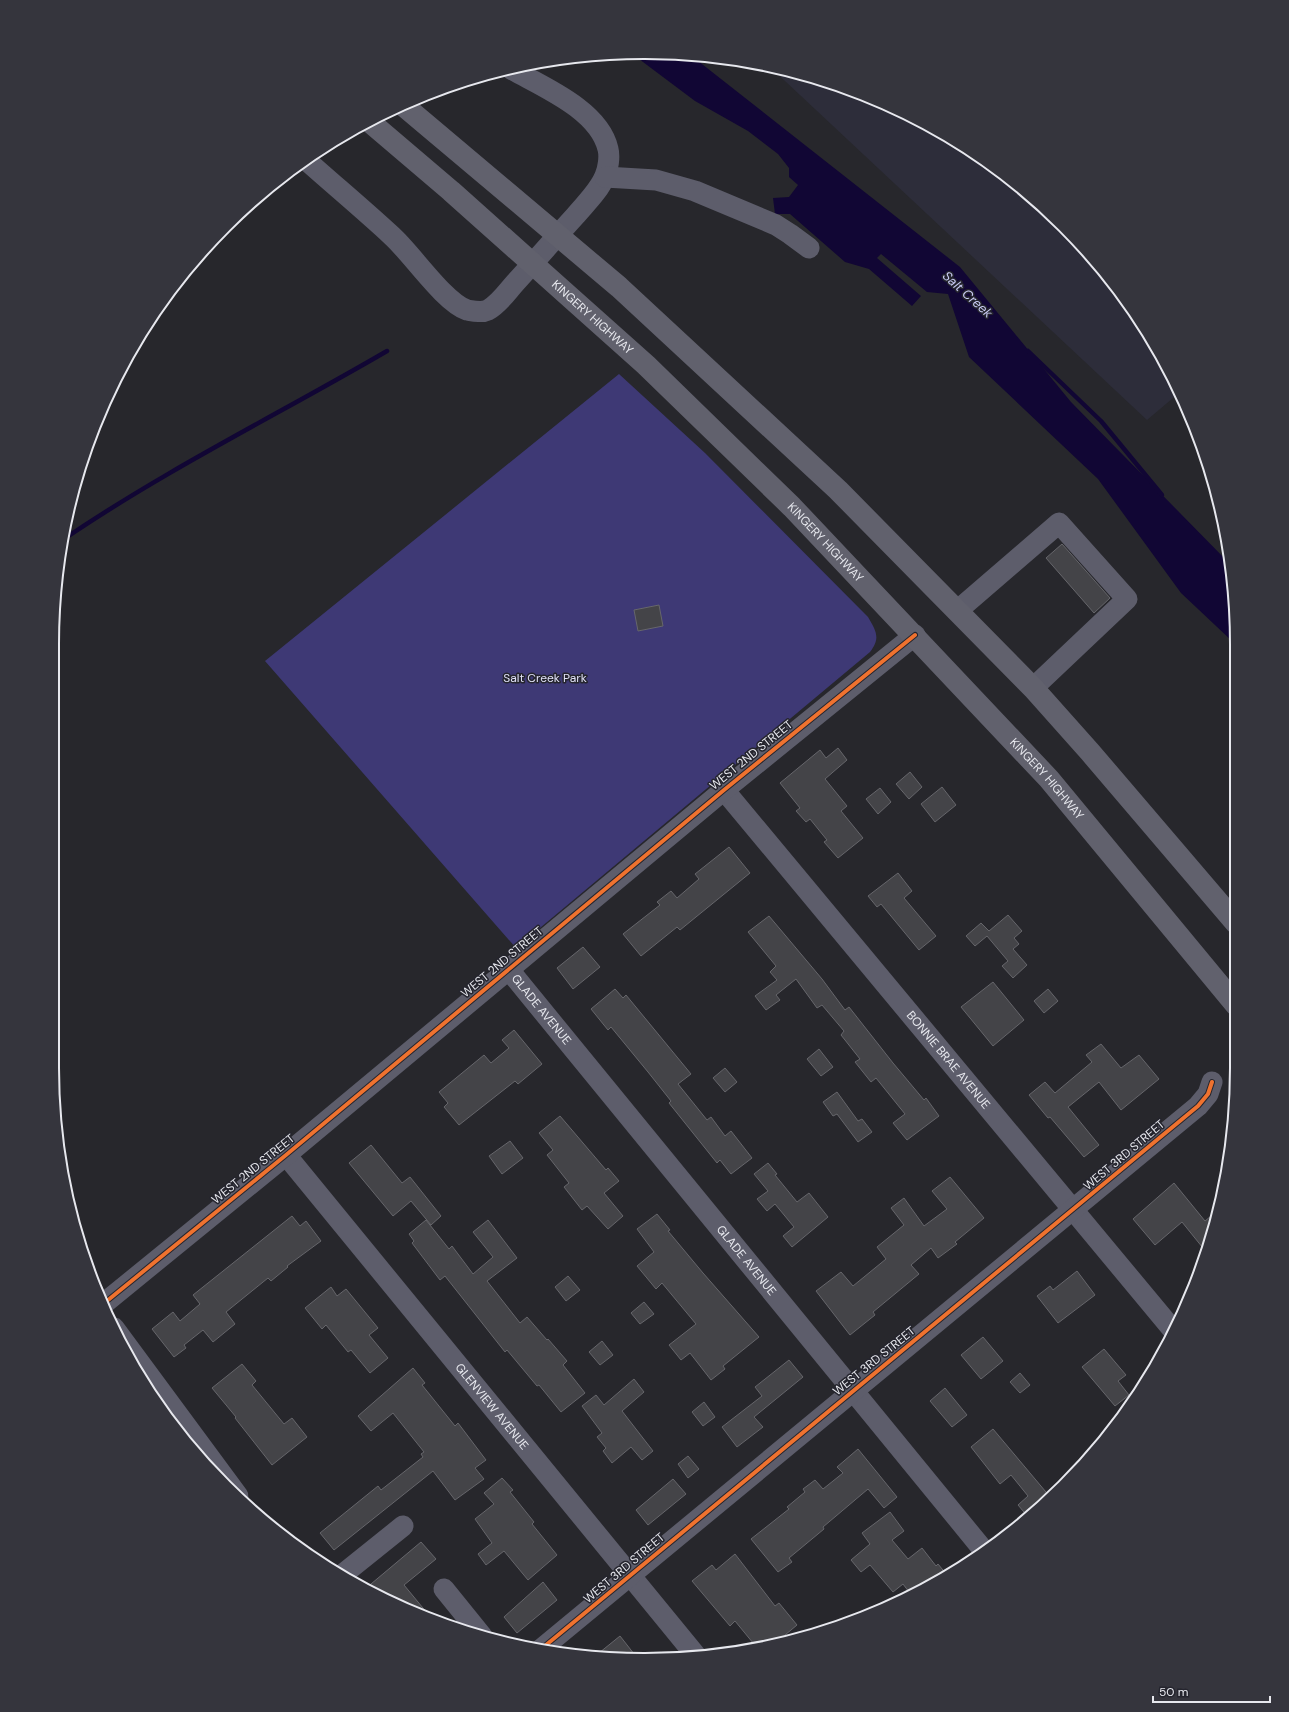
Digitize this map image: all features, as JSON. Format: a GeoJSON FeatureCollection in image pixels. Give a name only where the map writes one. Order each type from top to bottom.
{"type":"FeatureCollection","features":[{"type":"Feature","properties":{"kind":"highway"},"geometry":{"type":"LineString","coordinates":[[408,109],[619,287],[838,490],[1033,688],[1090,752],[1230,916]]}},
{"type":"Feature","properties":{"kind":"highway","name":"KINGERY HIGHWAY"},"geometry":{"type":"LineString","coordinates":[[374,125],[646,365],[787,502],[915,635],[1049,779],[1230,998]]}},
{"type":"Feature","properties":{"kind":"street"},"geometry":{"type":"LineString","coordinates":[[311,164],[393,236],[453,301],[466,309],[477,312],[486,311],[494,305],[533,264],[596,191],[605,176],[608,164],[608,151],[605,140],[592,120],[575,106],[517,73]]}},
{"type":"Feature","properties":{"kind":"street"},"geometry":{"type":"LineString","coordinates":[[605,176],[656,180],[695,191],[776,225],[809,248]]}},
{"type":"Feature","properties":{"kind":"street"},"geometry":{"type":"LineString","coordinates":[[957,611],[1059,523],[1127,599],[1033,688]]}},
{"type":"Feature","properties":{"kind":"street","name":"WEST 2ND STREET"},"geometry":{"type":"LineString","coordinates":[[108,1300],[286,1155],[724,790],[915,635]]}},
{"type":"Feature","properties":{"kind":"street","name":"BONNIE BRAE AVENUE"},"geometry":{"type":"LineString","coordinates":[[724,790],[1170,1326]]}},
{"type":"Feature","properties":{"kind":"street","name":"GLADE AVENUE"},"geometry":{"type":"LineString","coordinates":[[508,970],[981,1547]]}},
{"type":"Feature","properties":{"kind":"street","name":"WEST 3RD STREET"},"geometry":{"type":"LineString","coordinates":[[547,1645],[1198,1106],[1208,1094],[1212,1082]]}},
{"type":"Feature","properties":{"kind":"street","name":"GLENVIEW AVENUE"},"geometry":{"type":"LineString","coordinates":[[286,1155],[692,1651]]}},
{"type":"Feature","properties":{"kind":"street"},"geometry":{"type":"LineString","coordinates":[[135,1357],[219,1470]]}},
{"type":"Feature","properties":{"kind":"street"},"geometry":{"type":"LineString","coordinates":[[347,1572],[403,1526]]}},
{"type":"Feature","properties":{"kind":"street"},"geometry":{"type":"LineString","coordinates":[[444,1589],[475,1628]]}},
{"type":"Feature","properties":{"kind":"shaded area"},"geometry":{"type":"Polygon","coordinates":[[[778,75],[833,90],[869,104],[903,119],[937,137],[1001,180],[1031,204],[1059,230],[1085,258],[1109,288],[1152,352],[1170,386],[1175,397],[1147,420],[778,75]]]}},
{"type":"Feature","properties":{"kind":"green space","name":"Salt Creek Park"},"geometry":{"type":"Polygon","coordinates":[[[619,374],[705,453],[868,617],[875,631],[876,638],[870,652],[516,948],[265,661],[619,374]]]}},
{"type":"Feature","properties":{"kind":"water"},"geometry":{"type":"Polygon","coordinates":[[[639,59],[699,62],[960,267],[1071,402],[1223,557],[1229,606],[1230,639],[1181,593],[1098,479],[969,357],[948,294],[927,292],[881,254],[877,258],[921,296],[912,306],[869,269],[845,262],[790,214],[775,214],[773,198],[789,197],[798,185],[789,177],[789,168],[778,154],[748,131],[695,101],[639,59]]]}},
{"type":"Feature","properties":{"kind":"building"},"geometry":{"type":"Polygon","coordinates":[[[1062,544],[1110,598],[1094,613],[1046,558],[1062,544]]]}},
{"type":"Feature","properties":{"kind":"building"},"geometry":{"type":"Polygon","coordinates":[[[659,605],[663,626],[638,631],[634,610],[659,605]]]}},
{"type":"Feature","properties":{"kind":"building"},"geometry":{"type":"Polygon","coordinates":[[[838,748],[847,760],[825,779],[847,806],[841,811],[863,838],[838,858],[824,842],[827,840],[810,819],[806,822],[796,811],[800,808],[780,783],[820,750],[826,758],[838,748]]]}},
{"type":"Feature","properties":{"kind":"building"},"geometry":{"type":"Polygon","coordinates":[[[910,772],[922,787],[909,799],[896,784],[910,772]]]}},
{"type":"Feature","properties":{"kind":"building"},"geometry":{"type":"Polygon","coordinates":[[[942,787],[956,805],[935,822],[921,804],[942,787]]]}},
{"type":"Feature","properties":{"kind":"building"},"geometry":{"type":"Polygon","coordinates":[[[880,788],[891,802],[878,814],[866,799],[880,788]]]}},
{"type":"Feature","properties":{"kind":"building"},"geometry":{"type":"Polygon","coordinates":[[[729,847],[750,873],[680,930],[677,927],[641,956],[623,934],[660,905],[657,902],[671,891],[677,898],[699,879],[695,874],[729,847]]]}},
{"type":"Feature","properties":{"kind":"building"},"geometry":{"type":"Polygon","coordinates":[[[898,873],[912,891],[904,898],[936,936],[919,950],[881,904],[877,907],[868,896],[898,873]]]}},
{"type":"Feature","properties":{"kind":"building"},"geometry":{"type":"Polygon","coordinates":[[[1008,915],[1022,931],[1014,938],[1019,944],[1013,949],[1027,965],[1013,978],[1002,966],[1008,961],[987,936],[975,946],[966,936],[981,923],[989,931],[1008,915]]]}},
{"type":"Feature","properties":{"kind":"building"},"geometry":{"type":"Polygon","coordinates":[[[769,916],[822,979],[845,1010],[849,1007],[893,1063],[924,1100],[926,1098],[939,1116],[907,1140],[893,1123],[905,1114],[876,1078],[871,1082],[855,1062],[860,1059],[841,1035],[844,1031],[822,1005],[817,1008],[796,979],[776,995],[780,1000],[766,1010],[755,996],[777,980],[770,972],[776,966],[748,932],[769,916]]]}},
{"type":"Feature","properties":{"kind":"building"},"geometry":{"type":"Polygon","coordinates":[[[583,947],[600,967],[573,989],[557,968],[583,947]]]}},
{"type":"Feature","properties":{"kind":"building"},"geometry":{"type":"Polygon","coordinates":[[[993,982],[1024,1020],[993,1046],[961,1007],[993,982]]]}},
{"type":"Feature","properties":{"kind":"building"},"geometry":{"type":"Polygon","coordinates":[[[615,989],[623,998],[626,995],[691,1074],[678,1084],[707,1120],[711,1117],[725,1136],[731,1131],[752,1158],[731,1174],[720,1160],[717,1163],[669,1103],[671,1101],[611,1027],[608,1030],[591,1009],[615,989]]]}},
{"type":"Feature","properties":{"kind":"building"},"geometry":{"type":"Polygon","coordinates":[[[1048,989],[1058,1001],[1044,1013],[1034,1001],[1048,989]]]}},
{"type":"Feature","properties":{"kind":"building"},"geometry":{"type":"Polygon","coordinates":[[[514,1030],[542,1064],[518,1084],[515,1081],[459,1125],[444,1107],[448,1103],[439,1092],[484,1055],[491,1063],[509,1048],[502,1040],[514,1030]]]}},
{"type":"Feature","properties":{"kind":"building"},"geometry":{"type":"Polygon","coordinates":[[[1101,1044],[1121,1068],[1139,1055],[1159,1079],[1121,1110],[1099,1082],[1068,1107],[1099,1145],[1084,1157],[1029,1095],[1045,1082],[1055,1093],[1092,1062],[1086,1055],[1101,1044]]]}},
{"type":"Feature","properties":{"kind":"building"},"geometry":{"type":"Polygon","coordinates":[[[819,1049],[833,1067],[821,1076],[807,1059],[819,1049]]]}},
{"type":"Feature","properties":{"kind":"building"},"geometry":{"type":"Polygon","coordinates":[[[725,1068],[737,1082],[725,1092],[713,1078],[725,1068]]]}},
{"type":"Feature","properties":{"kind":"building"},"geometry":{"type":"Polygon","coordinates":[[[837,1092],[858,1121],[862,1119],[872,1132],[858,1142],[837,1114],[833,1116],[823,1102],[837,1092]]]}},
{"type":"Feature","properties":{"kind":"building"},"geometry":{"type":"Polygon","coordinates":[[[560,1116],[606,1170],[608,1168],[619,1181],[604,1193],[623,1216],[608,1229],[587,1206],[582,1210],[564,1187],[569,1183],[547,1155],[553,1150],[539,1133],[560,1116]]]}},
{"type":"Feature","properties":{"kind":"building"},"geometry":{"type":"Polygon","coordinates":[[[510,1141],[523,1158],[502,1174],[489,1156],[510,1141]]]}},
{"type":"Feature","properties":{"kind":"building"},"geometry":{"type":"Polygon","coordinates":[[[371,1145],[402,1183],[410,1177],[441,1216],[431,1225],[411,1201],[393,1216],[349,1163],[371,1145]]]}},
{"type":"Feature","properties":{"kind":"building"},"geometry":{"type":"Polygon","coordinates":[[[768,1163],[777,1174],[775,1175],[797,1202],[809,1193],[828,1217],[792,1247],[783,1236],[794,1227],[775,1204],[767,1211],[757,1199],[768,1191],[754,1174],[768,1163]]]}},
{"type":"Feature","properties":{"kind":"building"},"geometry":{"type":"Polygon","coordinates":[[[950,1177],[984,1218],[955,1242],[957,1244],[938,1258],[931,1248],[911,1265],[919,1274],[873,1312],[875,1315],[850,1335],[816,1291],[841,1272],[853,1286],[886,1259],[877,1247],[904,1225],[891,1208],[904,1198],[924,1226],[947,1209],[932,1191],[950,1177]]]}},
{"type":"Feature","properties":{"kind":"building"},"geometry":{"type":"Polygon","coordinates":[[[1174,1183],[1205,1221],[1211,1216],[1202,1247],[1182,1222],[1155,1245],[1133,1219],[1174,1183]]]}},
{"type":"Feature","properties":{"kind":"building"},"geometry":{"type":"Polygon","coordinates":[[[657,1214],[670,1230],[668,1231],[759,1337],[723,1366],[725,1369],[711,1380],[690,1353],[681,1360],[669,1345],[696,1324],[662,1283],[656,1289],[637,1266],[654,1252],[637,1229],[657,1214]]]}},
{"type":"Feature","properties":{"kind":"building"},"geometry":{"type":"Polygon","coordinates":[[[292,1216],[300,1226],[306,1221],[321,1241],[287,1266],[288,1267],[271,1281],[268,1278],[226,1312],[235,1324],[213,1342],[203,1330],[184,1345],[186,1348],[174,1357],[152,1329],[173,1312],[180,1321],[200,1304],[193,1295],[292,1216]]]}},
{"type":"Feature","properties":{"kind":"building"},"geometry":{"type":"Polygon","coordinates":[[[426,1220],[449,1249],[452,1246],[473,1274],[493,1257],[473,1232],[488,1220],[517,1258],[487,1281],[520,1323],[527,1317],[547,1340],[548,1339],[567,1361],[563,1365],[585,1393],[561,1412],[507,1350],[505,1352],[445,1276],[440,1280],[412,1243],[414,1241],[409,1234],[426,1220]]]}},
{"type":"Feature","properties":{"kind":"building"},"geometry":{"type":"Polygon","coordinates":[[[1077,1271],[1095,1295],[1058,1323],[1037,1296],[1050,1286],[1053,1290],[1077,1271]]]}},
{"type":"Feature","properties":{"kind":"building"},"geometry":{"type":"Polygon","coordinates":[[[568,1276],[580,1290],[566,1301],[555,1287],[568,1276]]]}},
{"type":"Feature","properties":{"kind":"building"},"geometry":{"type":"Polygon","coordinates":[[[331,1287],[337,1296],[346,1289],[378,1328],[369,1335],[388,1358],[370,1373],[351,1350],[348,1352],[326,1325],[322,1329],[305,1308],[331,1287]]]}},
{"type":"Feature","properties":{"kind":"building"},"geometry":{"type":"Polygon","coordinates":[[[644,1302],[654,1314],[640,1324],[631,1313],[644,1302]]]}},
{"type":"Feature","properties":{"kind":"building"},"geometry":{"type":"Polygon","coordinates":[[[983,1337],[1003,1361],[981,1379],[961,1355],[983,1337]]]}},
{"type":"Feature","properties":{"kind":"building"},"geometry":{"type":"Polygon","coordinates":[[[602,1341],[613,1355],[600,1365],[589,1352],[602,1341]]]}},
{"type":"Feature","properties":{"kind":"building"},"geometry":{"type":"Polygon","coordinates":[[[1104,1349],[1126,1375],[1118,1381],[1129,1395],[1115,1406],[1082,1367],[1104,1349]]]}},
{"type":"Feature","properties":{"kind":"building"},"geometry":{"type":"Polygon","coordinates":[[[789,1360],[803,1377],[754,1417],[763,1427],[737,1447],[722,1427],[762,1396],[755,1387],[789,1360]]]}},
{"type":"Feature","properties":{"kind":"building"},"geometry":{"type":"Polygon","coordinates":[[[242,1364],[256,1381],[252,1385],[284,1424],[292,1418],[307,1437],[272,1465],[212,1388],[242,1364]]]}},
{"type":"Feature","properties":{"kind":"building"},"geometry":{"type":"Polygon","coordinates":[[[413,1368],[425,1383],[422,1385],[455,1426],[458,1423],[486,1460],[475,1468],[484,1479],[455,1500],[433,1471],[334,1550],[320,1533],[378,1486],[381,1490],[423,1457],[421,1454],[424,1452],[393,1413],[371,1431],[358,1416],[413,1368]]]}},
{"type":"Feature","properties":{"kind":"building"},"geometry":{"type":"Polygon","coordinates":[[[1020,1373],[1030,1385],[1020,1393],[1010,1382],[1020,1373]]]}},
{"type":"Feature","properties":{"kind":"building"},"geometry":{"type":"Polygon","coordinates":[[[634,1379],[644,1392],[622,1411],[653,1451],[642,1460],[631,1447],[612,1463],[603,1451],[606,1448],[597,1437],[602,1433],[582,1406],[596,1395],[604,1405],[634,1379]]]}},
{"type":"Feature","properties":{"kind":"building"},"geometry":{"type":"Polygon","coordinates":[[[945,1388],[967,1415],[952,1427],[930,1401],[945,1388]]]}},
{"type":"Feature","properties":{"kind":"building"},"geometry":{"type":"Polygon","coordinates":[[[704,1402],[715,1417],[703,1426],[692,1412],[704,1402]]]}},
{"type":"Feature","properties":{"kind":"building"},"geometry":{"type":"Polygon","coordinates":[[[993,1429],[1047,1493],[1025,1513],[1018,1505],[1028,1496],[1011,1475],[1000,1484],[971,1447],[993,1429]]]}},
{"type":"Feature","properties":{"kind":"building"},"geometry":{"type":"Polygon","coordinates":[[[858,1449],[897,1497],[884,1508],[868,1489],[789,1558],[792,1562],[778,1572],[751,1539],[789,1509],[787,1507],[805,1492],[803,1489],[815,1480],[823,1489],[843,1473],[837,1467],[858,1449]]]}},
{"type":"Feature","properties":{"kind":"building"},"geometry":{"type":"Polygon","coordinates":[[[688,1456],[699,1469],[688,1478],[678,1464],[688,1456]]]}},
{"type":"Feature","properties":{"kind":"building"},"geometry":{"type":"Polygon","coordinates":[[[502,1478],[513,1490],[510,1492],[534,1522],[532,1524],[557,1555],[528,1580],[504,1551],[486,1565],[478,1554],[492,1543],[475,1519],[494,1504],[484,1493],[502,1478]]]}},
{"type":"Feature","properties":{"kind":"building"},"geometry":{"type":"Polygon","coordinates":[[[673,1479],[686,1494],[648,1525],[636,1510],[673,1479]]]}},
{"type":"Feature","properties":{"kind":"building"},"geometry":{"type":"Polygon","coordinates":[[[890,1512],[904,1531],[892,1540],[908,1559],[922,1548],[936,1566],[938,1564],[944,1571],[908,1590],[903,1584],[893,1592],[870,1565],[861,1572],[851,1560],[870,1544],[862,1533],[890,1512]]]}},
{"type":"Feature","properties":{"kind":"building"},"geometry":{"type":"Polygon","coordinates":[[[421,1542],[436,1559],[404,1585],[424,1610],[370,1585],[421,1542]]]}},
{"type":"Feature","properties":{"kind":"building"},"geometry":{"type":"Polygon","coordinates":[[[735,1554],[775,1606],[779,1603],[797,1625],[784,1636],[753,1643],[735,1621],[730,1626],[692,1581],[712,1565],[716,1570],[735,1554]]]}},
{"type":"Feature","properties":{"kind":"building"},"geometry":{"type":"Polygon","coordinates":[[[543,1582],[557,1600],[517,1633],[504,1617],[543,1582]]]}},
{"type":"Feature","properties":{"kind":"building"},"geometry":{"type":"Polygon","coordinates":[[[620,1636],[633,1653],[606,1652],[601,1651],[620,1636]]]}},
{"type":"Feature","properties":{"kind":"waterway"},"geometry":{"type":"LineString","coordinates":[[69,536],[103,513],[183,465],[387,351]]}},
{"type":"Feature","properties":{"kind":"waterway","name":"Salt Creek"},"geometry":{"type":"LineString","coordinates":[[1028,351],[1101,421],[1162,495]]}},
{"type":"Feature","properties":{"kind":"cycle path"},"geometry":{"type":"LineString","coordinates":[[108,1300],[286,1155],[724,790],[915,635]]}},
{"type":"Feature","properties":{"kind":"cycle path"},"geometry":{"type":"LineString","coordinates":[[547,1645],[1198,1106],[1208,1094],[1212,1082]]}}]}
